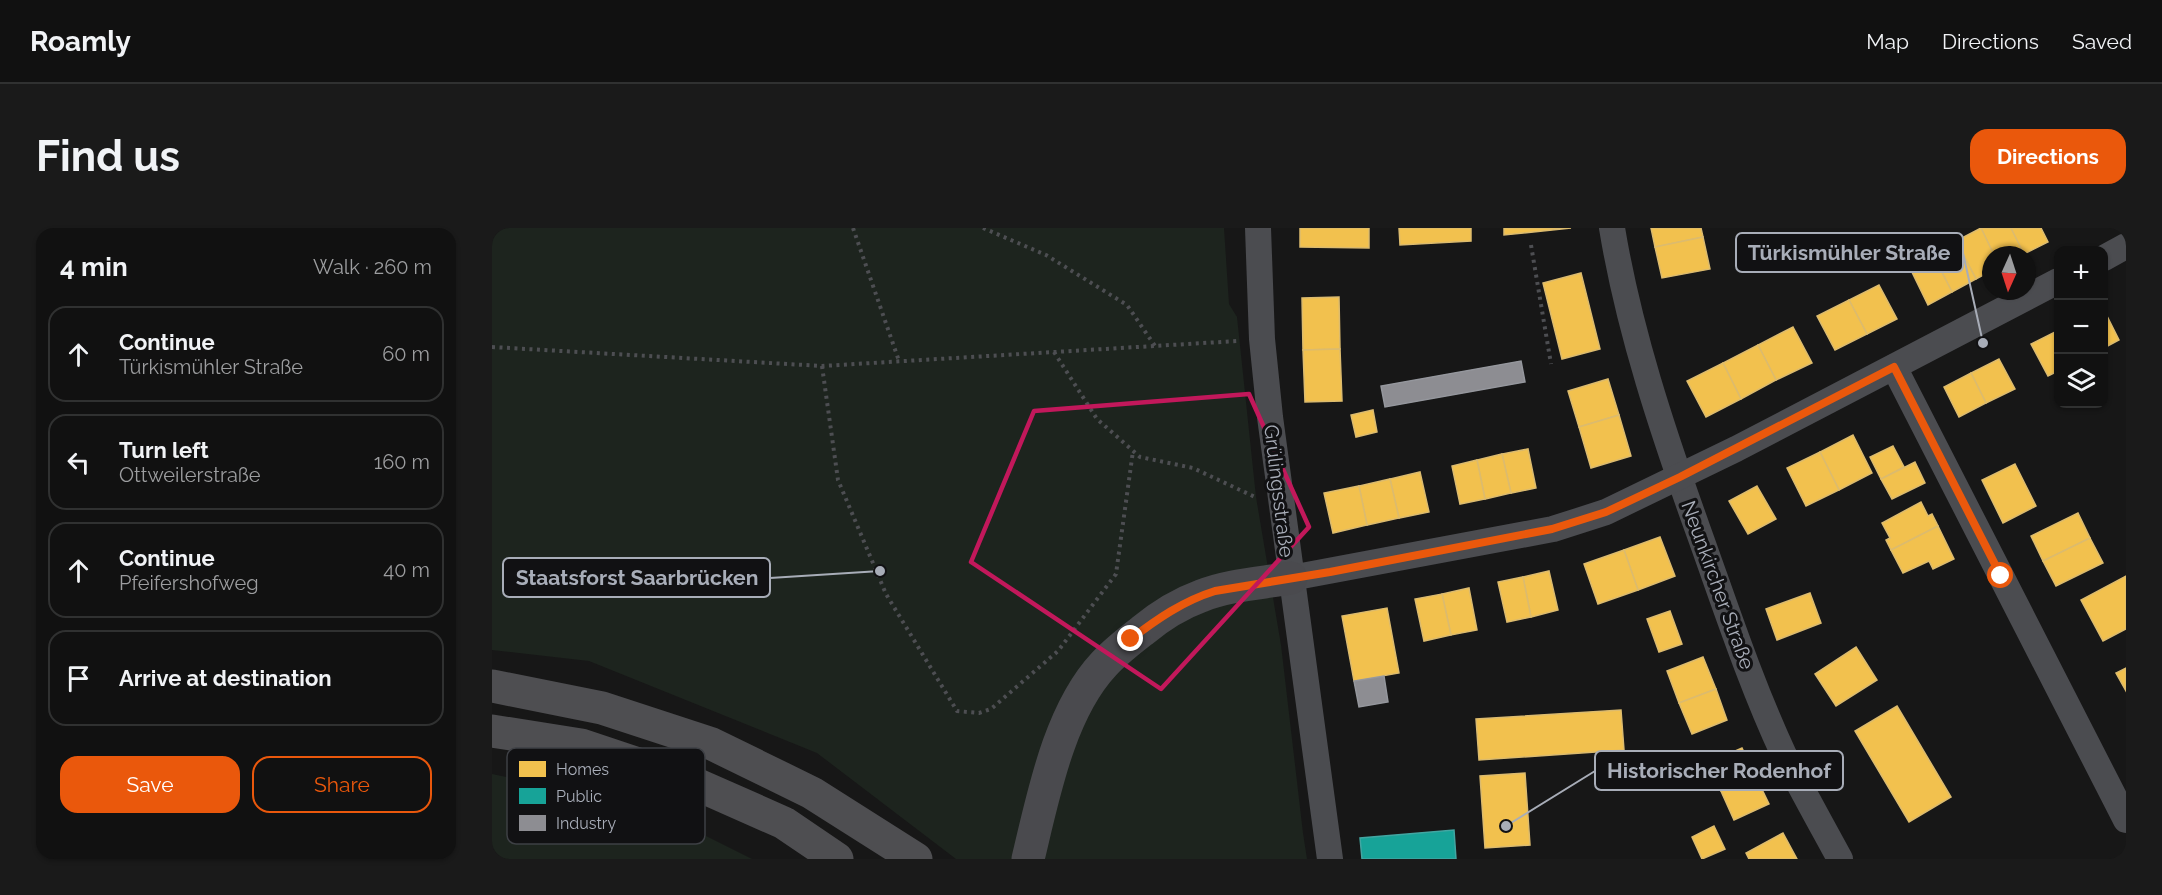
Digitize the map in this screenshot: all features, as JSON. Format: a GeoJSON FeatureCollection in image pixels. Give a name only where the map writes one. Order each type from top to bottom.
{"type":"FeatureCollection","features":[{"type":"Feature","properties":{"kind":"highway"},"geometry":{"type":"LineString","coordinates":[[492,686],[602,708],[712,744],[812,793],[916,859]]}},
{"type":"Feature","properties":{"kind":"highway"},"geometry":{"type":"LineString","coordinates":[[492,731],[590,748]]}},
{"type":"Feature","properties":{"kind":"highway"},"geometry":{"type":"LineString","coordinates":[[705,788],[784,824],[837,859]]}},
{"type":"Feature","properties":{"kind":"street","name":"Grülingsstraße"},"geometry":{"type":"LineString","coordinates":[[1258,228],[1262,339],[1279,495],[1330,859]]}},
{"type":"Feature","properties":{"kind":"street","name":"Neunkircher Straße"},"geometry":{"type":"LineString","coordinates":[[1612,228],[1632,318],[1656,407],[1754,685],[1784,754],[1840,859]]}},
{"type":"Feature","properties":{"kind":"street"},"geometry":{"type":"LineString","coordinates":[[2108,255],[2126,246]]}},
{"type":"Feature","properties":{"kind":"street"},"geometry":{"type":"LineString","coordinates":[[1028,859],[1046,783],[1078,700],[1103,665],[1164,613],[1201,595],[1552,529],[1606,512],[1680,477],[2054,283]]}},
{"type":"Feature","properties":{"kind":"street"},"geometry":{"type":"LineString","coordinates":[[1894,367],[2126,820]]}},
{"type":"Feature","properties":{"kind":"path"},"geometry":{"type":"LineString","coordinates":[[853,228],[899,361]]}},
{"type":"Feature","properties":{"kind":"path"},"geometry":{"type":"LineString","coordinates":[[983,228],[1046,255],[1127,305],[1155,346]]}},
{"type":"Feature","properties":{"kind":"path"},"geometry":{"type":"LineString","coordinates":[[1531,245],[1551,364]]}},
{"type":"Feature","properties":{"kind":"path"},"geometry":{"type":"LineString","coordinates":[[492,347],[822,366],[1262,339]]}},
{"type":"Feature","properties":{"kind":"path"},"geometry":{"type":"LineString","coordinates":[[1054,352],[1096,419],[1140,457],[1193,468],[1256,497],[1279,495]]}},
{"type":"Feature","properties":{"kind":"path"},"geometry":{"type":"LineString","coordinates":[[822,366],[838,480],[886,594],[948,700],[957,711],[979,713],[991,709],[1058,651],[1116,574],[1133,451]]}},
{"type":"Feature","properties":{"kind":"highlighted area"},"geometry":{"type":"Polygon","coordinates":[[[1249,394],[1309,527],[1161,689],[971,562],[1034,411],[1249,394]]]}},
{"type":"Feature","properties":{"kind":"shaded area"},"geometry":{"type":"Polygon","coordinates":[[[492,228],[1224,228],[1229,304],[1237,317],[1256,497],[1281,645],[1307,859],[956,859],[817,753],[589,661],[492,650],[492,228]]]}},
{"type":"Feature","properties":{"kind":"shaded area"},"geometry":{"type":"Polygon","coordinates":[[[492,774],[507,777],[507,844],[705,844],[705,836],[752,859],[492,859],[492,774]]]}},
{"type":"Feature","properties":{"kind":"building: Homes"},"geometry":{"type":"Polygon","coordinates":[[[1300,228],[1369,228],[1369,248],[1300,247],[1300,228]]]}},
{"type":"Feature","properties":{"kind":"building: Homes"},"geometry":{"type":"Polygon","coordinates":[[[1399,228],[1471,228],[1471,241],[1400,245],[1399,228]]]}},
{"type":"Feature","properties":{"kind":"building: Homes"},"geometry":{"type":"Polygon","coordinates":[[[1504,228],[1571,228],[1504,235],[1504,228]]]}},
{"type":"Feature","properties":{"kind":"building: Homes"},"geometry":{"type":"Polygon","coordinates":[[[1651,228],[1701,228],[1703,237],[1655,247],[1651,228]]]}},
{"type":"Feature","properties":{"kind":"building: Homes"},"geometry":{"type":"Polygon","coordinates":[[[1981,228],[2011,228],[2020,246],[1990,246],[1981,228]]]}},
{"type":"Feature","properties":{"kind":"building: Homes"},"geometry":{"type":"Polygon","coordinates":[[[1981,228],[1990,246],[1982,246],[1982,276],[1976,279],[1956,241],[1981,228]]]}},
{"type":"Feature","properties":{"kind":"building: Homes"},"geometry":{"type":"Polygon","coordinates":[[[2011,228],[2041,228],[2048,242],[2036,248],[2036,246],[2020,246],[2011,228]]]}},
{"type":"Feature","properties":{"kind":"building: Homes"},"geometry":{"type":"Polygon","coordinates":[[[1703,237],[1710,269],[1662,278],[1655,247],[1703,237]]]}},
{"type":"Feature","properties":{"kind":"building: Homes"},"geometry":{"type":"Polygon","coordinates":[[[1956,241],[1976,279],[1952,292],[1932,253],[1956,241]]]}},
{"type":"Feature","properties":{"kind":"building: Homes"},"geometry":{"type":"Polygon","coordinates":[[[1932,253],[1952,292],[1928,305],[1909,266],[1932,253]]]}},
{"type":"Feature","properties":{"kind":"building: Homes"},"geometry":{"type":"Polygon","coordinates":[[[1581,273],[1600,349],[1562,359],[1543,283],[1581,273]]]}},
{"type":"Feature","properties":{"kind":"building: Homes"},"geometry":{"type":"Polygon","coordinates":[[[1879,285],[1897,319],[1867,334],[1849,300],[1879,285]]]}},
{"type":"Feature","properties":{"kind":"building: Homes"},"geometry":{"type":"Polygon","coordinates":[[[1339,297],[1340,349],[1303,350],[1302,298],[1339,297]]]}},
{"type":"Feature","properties":{"kind":"building: Homes"},"geometry":{"type":"Polygon","coordinates":[[[1849,300],[1867,334],[1835,350],[1817,316],[1849,300]]]}},
{"type":"Feature","properties":{"kind":"building: Homes"},"geometry":{"type":"Polygon","coordinates":[[[2108,318],[2119,340],[2108,346],[2108,318]]]}},
{"type":"Feature","properties":{"kind":"building: Homes"},"geometry":{"type":"Polygon","coordinates":[[[1793,327],[1812,363],[1776,380],[1758,345],[1793,327]]]}},
{"type":"Feature","properties":{"kind":"building: Homes"},"geometry":{"type":"Polygon","coordinates":[[[2054,332],[2054,373],[2048,376],[2031,344],[2054,332]]]}},
{"type":"Feature","properties":{"kind":"building: Homes"},"geometry":{"type":"Polygon","coordinates":[[[1758,345],[1776,380],[1741,399],[1723,363],[1758,345]]]}},
{"type":"Feature","properties":{"kind":"building: Homes"},"geometry":{"type":"Polygon","coordinates":[[[1340,349],[1342,401],[1305,402],[1303,350],[1340,349]]]}},
{"type":"Feature","properties":{"kind":"building: Homes"},"geometry":{"type":"Polygon","coordinates":[[[1999,359],[2015,389],[1986,403],[1971,373],[1999,359]]]}},
{"type":"Feature","properties":{"kind":"building: Homes"},"geometry":{"type":"Polygon","coordinates":[[[1723,363],[1741,399],[1706,417],[1687,381],[1723,363]]]}},
{"type":"Feature","properties":{"kind":"building: Homes"},"geometry":{"type":"Polygon","coordinates":[[[1971,373],[1986,403],[1959,417],[1944,387],[1971,373]]]}},
{"type":"Feature","properties":{"kind":"building: Homes"},"geometry":{"type":"Polygon","coordinates":[[[1608,379],[1619,415],[1579,427],[1568,391],[1608,379]]]}},
{"type":"Feature","properties":{"kind":"building: Homes"},"geometry":{"type":"Polygon","coordinates":[[[1373,410],[1377,432],[1356,437],[1351,415],[1373,410]]]}},
{"type":"Feature","properties":{"kind":"building: Homes"},"geometry":{"type":"Polygon","coordinates":[[[1619,415],[1631,456],[1591,468],[1579,427],[1619,415]]]}},
{"type":"Feature","properties":{"kind":"building: Homes"},"geometry":{"type":"Polygon","coordinates":[[[1853,435],[1872,473],[1839,490],[1820,452],[1853,435]]]}},
{"type":"Feature","properties":{"kind":"building: Homes"},"geometry":{"type":"Polygon","coordinates":[[[1893,446],[1904,467],[1881,479],[1870,457],[1893,446]]]}},
{"type":"Feature","properties":{"kind":"building: Homes"},"geometry":{"type":"Polygon","coordinates":[[[1528,449],[1536,488],[1511,493],[1502,454],[1528,449]]]}},
{"type":"Feature","properties":{"kind":"building: Homes"},"geometry":{"type":"Polygon","coordinates":[[[1820,452],[1839,490],[1806,506],[1787,468],[1820,452]]]}},
{"type":"Feature","properties":{"kind":"building: Homes"},"geometry":{"type":"Polygon","coordinates":[[[1502,454],[1511,493],[1485,499],[1477,460],[1502,454]]]}},
{"type":"Feature","properties":{"kind":"building: Homes"},"geometry":{"type":"Polygon","coordinates":[[[1477,460],[1485,499],[1460,504],[1452,466],[1477,460]]]}},
{"type":"Feature","properties":{"kind":"building: Homes"},"geometry":{"type":"Polygon","coordinates":[[[1915,462],[1925,483],[1892,499],[1881,479],[1915,462]]]}},
{"type":"Feature","properties":{"kind":"building: Homes"},"geometry":{"type":"Polygon","coordinates":[[[2015,464],[2036,506],[2003,523],[1982,480],[2015,464]]]}},
{"type":"Feature","properties":{"kind":"building: Homes"},"geometry":{"type":"Polygon","coordinates":[[[1420,472],[1429,512],[1399,518],[1390,479],[1420,472]]]}},
{"type":"Feature","properties":{"kind":"building: Homes"},"geometry":{"type":"Polygon","coordinates":[[[1390,479],[1399,518],[1367,525],[1359,486],[1390,479]]]}},
{"type":"Feature","properties":{"kind":"building: Homes"},"geometry":{"type":"Polygon","coordinates":[[[1359,486],[1367,525],[1333,533],[1324,493],[1359,486]]]}},
{"type":"Feature","properties":{"kind":"building: Homes"},"geometry":{"type":"Polygon","coordinates":[[[1757,486],[1776,519],[1748,534],[1729,501],[1757,486]]]}},
{"type":"Feature","properties":{"kind":"building: Homes"},"geometry":{"type":"Polygon","coordinates":[[[1921,502],[1928,516],[1932,514],[1938,526],[1891,550],[1886,540],[1890,538],[1882,523],[1921,502]]]}},
{"type":"Feature","properties":{"kind":"building: Homes"},"geometry":{"type":"Polygon","coordinates":[[[2078,513],[2090,538],[2043,561],[2031,536],[2078,513]]]}},
{"type":"Feature","properties":{"kind":"building: Homes"},"geometry":{"type":"Polygon","coordinates":[[[1938,526],[1954,559],[1933,569],[1929,561],[1903,573],[1891,550],[1938,526]]]}},
{"type":"Feature","properties":{"kind":"building: Homes"},"geometry":{"type":"Polygon","coordinates":[[[1660,537],[1675,576],[1638,590],[1624,550],[1660,537]]]}},
{"type":"Feature","properties":{"kind":"building: Homes"},"geometry":{"type":"Polygon","coordinates":[[[2090,538],[2103,563],[2056,586],[2043,561],[2090,538]]]}},
{"type":"Feature","properties":{"kind":"building: Homes"},"geometry":{"type":"Polygon","coordinates":[[[1624,550],[1638,590],[1598,604],[1584,564],[1624,550]]]}},
{"type":"Feature","properties":{"kind":"building: Homes"},"geometry":{"type":"Polygon","coordinates":[[[1549,571],[1558,610],[1531,617],[1523,577],[1549,571]]]}},
{"type":"Feature","properties":{"kind":"building: Homes"},"geometry":{"type":"Polygon","coordinates":[[[2126,576],[2126,629],[2103,641],[2081,600],[2126,576]]]}},
{"type":"Feature","properties":{"kind":"building: Homes"},"geometry":{"type":"Polygon","coordinates":[[[1523,577],[1531,617],[1507,622],[1498,582],[1523,577]]]}},
{"type":"Feature","properties":{"kind":"building: Homes"},"geometry":{"type":"Polygon","coordinates":[[[1469,588],[1477,630],[1451,635],[1442,594],[1469,588]]]}},
{"type":"Feature","properties":{"kind":"building: Homes"},"geometry":{"type":"Polygon","coordinates":[[[1810,593],[1821,623],[1777,640],[1766,609],[1810,593]]]}},
{"type":"Feature","properties":{"kind":"building: Homes"},"geometry":{"type":"Polygon","coordinates":[[[1442,594],[1451,635],[1424,641],[1415,599],[1442,594]]]}},
{"type":"Feature","properties":{"kind":"building: Homes"},"geometry":{"type":"Polygon","coordinates":[[[1387,608],[1399,673],[1354,681],[1342,616],[1387,608]]]}},
{"type":"Feature","properties":{"kind":"building: Homes"},"geometry":{"type":"Polygon","coordinates":[[[1670,611],[1682,644],[1659,652],[1647,619],[1670,611]]]}},
{"type":"Feature","properties":{"kind":"building: Homes"},"geometry":{"type":"Polygon","coordinates":[[[1856,647],[1877,680],[1836,706],[1815,674],[1856,647]]]}},
{"type":"Feature","properties":{"kind":"building: Homes"},"geometry":{"type":"Polygon","coordinates":[[[1703,657],[1716,689],[1679,703],[1667,671],[1703,657]]]}},
{"type":"Feature","properties":{"kind":"building: Homes"},"geometry":{"type":"Polygon","coordinates":[[[2126,668],[2126,691],[2116,673],[2126,668]]]}},
{"type":"Feature","properties":{"kind":"building: Homes"},"geometry":{"type":"Polygon","coordinates":[[[1716,689],[1727,720],[1692,734],[1679,703],[1716,689]]]}},
{"type":"Feature","properties":{"kind":"building: Homes"},"geometry":{"type":"Polygon","coordinates":[[[1897,706],[1951,797],[1909,822],[1855,731],[1897,706]]]}},
{"type":"Feature","properties":{"kind":"building: Homes"},"geometry":{"type":"Polygon","coordinates":[[[1621,710],[1624,750],[1479,760],[1476,719],[1621,710]]]}},
{"type":"Feature","properties":{"kind":"building: Homes"},"geometry":{"type":"Polygon","coordinates":[[[1742,748],[1755,775],[1721,791],[1708,763],[1742,748]]]}},
{"type":"Feature","properties":{"kind":"building: Homes"},"geometry":{"type":"Polygon","coordinates":[[[1525,773],[1530,845],[1485,848],[1480,776],[1525,773]]]}},
{"type":"Feature","properties":{"kind":"building: Homes"},"geometry":{"type":"Polygon","coordinates":[[[1755,775],[1769,804],[1734,820],[1721,791],[1755,775]]]}},
{"type":"Feature","properties":{"kind":"building: Homes"},"geometry":{"type":"Polygon","coordinates":[[[1714,826],[1725,849],[1702,859],[1692,837],[1714,826]]]}},
{"type":"Feature","properties":{"kind":"building: Homes"},"geometry":{"type":"Polygon","coordinates":[[[1783,833],[1797,859],[1749,859],[1746,853],[1783,833]]]}},
{"type":"Feature","properties":{"kind":"building: Public"},"geometry":{"type":"Polygon","coordinates":[[[1454,830],[1456,859],[1362,859],[1360,838],[1454,830]]]}},
{"type":"Feature","properties":{"kind":"building: Industry"},"geometry":{"type":"Polygon","coordinates":[[[1521,361],[1525,382],[1385,407],[1381,386],[1521,361]]]}},
{"type":"Feature","properties":{"kind":"building: Industry"},"geometry":{"type":"Polygon","coordinates":[[[1384,676],[1388,702],[1359,707],[1354,681],[1384,676]]]}},
{"type":"Feature","properties":{"kind":"place","name":"Türkismühler Straße"},"geometry":{"type":"Point","coordinates":[1983,343]}},
{"type":"Feature","properties":{"kind":"place","name":"Staatsforst Saarbrücken"},"geometry":{"type":"Point","coordinates":[880,571]}},
{"type":"Feature","properties":{"kind":"place","name":"Historischer Rodenhof"},"geometry":{"type":"Point","coordinates":[1506,826]}},
{"type":"Feature","properties":{"kind":"route"},"geometry":{"type":"LineString","coordinates":[[1131,639],[1164,613],[1201,595],[1215,591],[1478,544],[1552,529],[1606,512],[1736,449],[1894,367],[2001,576]]}}]}
